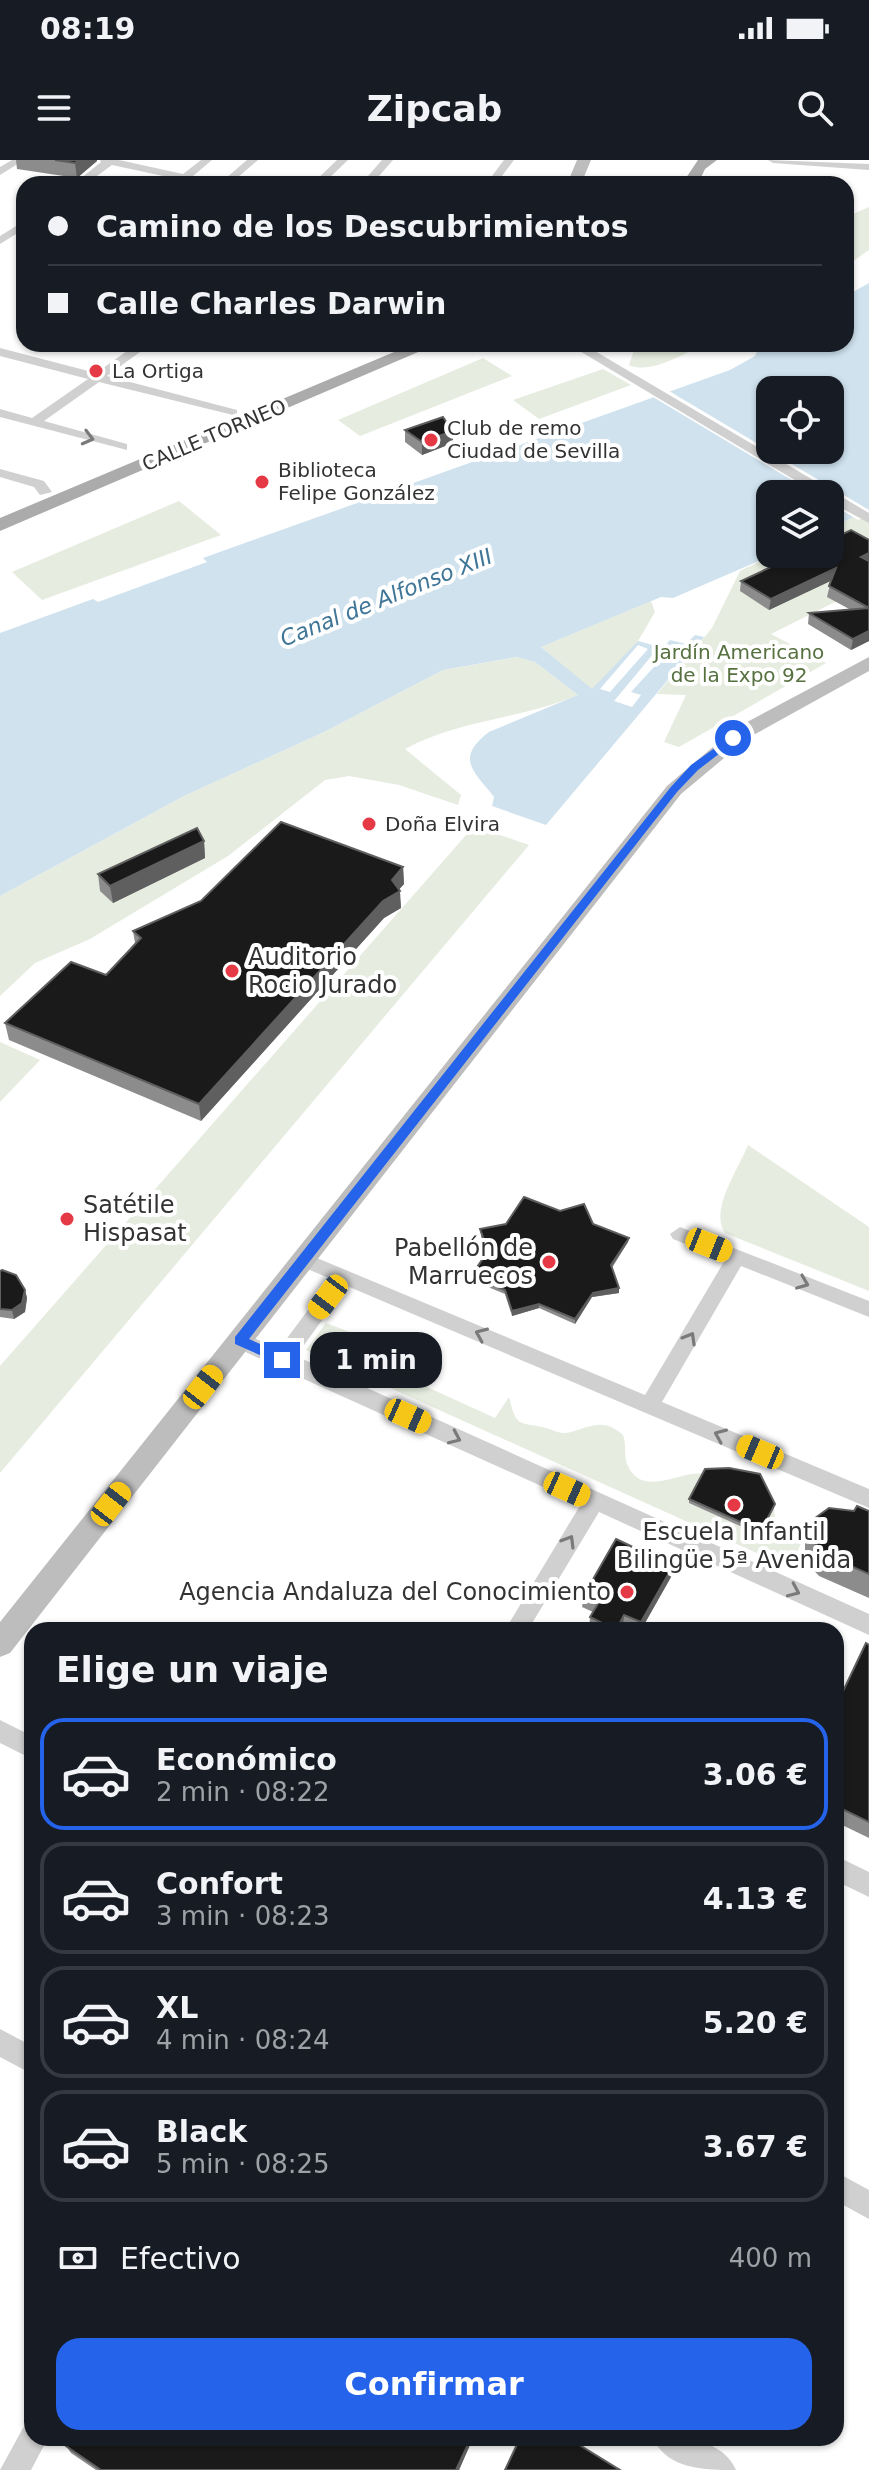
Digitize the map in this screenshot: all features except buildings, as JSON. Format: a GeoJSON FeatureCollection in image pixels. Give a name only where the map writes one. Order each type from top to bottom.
{"type":"FeatureCollection","features":[{"type":"Feature","properties":{"kind":"main road"},"geometry":{"type":"LineString","coordinates":[[694,176],[699,166],[709,160]]}},
{"type":"Feature","properties":{"kind":"main road","name":"CALLE TORNEO"},"geometry":{"type":"LineString","coordinates":[[0,511],[374,352]]}},
{"type":"Feature","properties":{"kind":"main road","name":"CALLE TORNEO"},"geometry":{"type":"LineString","coordinates":[[0,525],[409,352]]}},
{"type":"Feature","properties":{"kind":"street"},"geometry":{"type":"LineString","coordinates":[[0,172],[19,160]]}},
{"type":"Feature","properties":{"kind":"street"},"geometry":{"type":"LineString","coordinates":[[89,176],[109,160],[158,176]]}},
{"type":"Feature","properties":{"kind":"street"},"geometry":{"type":"LineString","coordinates":[[144,173],[161,160]]}},
{"type":"Feature","properties":{"kind":"street"},"geometry":{"type":"LineString","coordinates":[[188,176],[207,160]]}},
{"type":"Feature","properties":{"kind":"street"},"geometry":{"type":"LineString","coordinates":[[234,176],[253,160]]}},
{"type":"Feature","properties":{"kind":"street"},"geometry":{"type":"LineString","coordinates":[[326,176],[343,160]]}},
{"type":"Feature","properties":{"kind":"street"},"geometry":{"type":"LineString","coordinates":[[373,176],[388,160]]}},
{"type":"Feature","properties":{"kind":"street"},"geometry":{"type":"LineString","coordinates":[[773,160],[869,167]]}},
{"type":"Feature","properties":{"kind":"street"},"geometry":{"type":"LineString","coordinates":[[0,352],[233,413]]}},
{"type":"Feature","properties":{"kind":"street"},"geometry":{"type":"LineString","coordinates":[[33,423],[134,352]]}},
{"type":"Feature","properties":{"kind":"street"},"geometry":{"type":"LineString","coordinates":[[588,352],[803,480]]}},
{"type":"Feature","properties":{"kind":"street"},"geometry":{"type":"LineString","coordinates":[[0,413],[122,447]]}},
{"type":"Feature","properties":{"kind":"street"},"geometry":{"type":"LineString","coordinates":[[0,473],[39,484],[45,492]]}},
{"type":"Feature","properties":{"kind":"street"},"geometry":{"type":"LineString","coordinates":[[844,504],[869,519]]}},
{"type":"Feature","properties":{"kind":"street"},"geometry":{"type":"LineString","coordinates":[[0,1644],[694,767],[748,728],[869,663]]}},
{"type":"Feature","properties":{"kind":"street"},"geometry":{"type":"LineString","coordinates":[[680,1234],[869,1309]]}},
{"type":"Feature","properties":{"kind":"street"},"geometry":{"type":"LineString","coordinates":[[650,1405],[737,1257]]}},
{"type":"Feature","properties":{"kind":"street"},"geometry":{"type":"LineString","coordinates":[[305,1260],[869,1499]]}},
{"type":"Feature","properties":{"kind":"street"},"geometry":{"type":"LineString","coordinates":[[282,1360],[344,1276]]}},
{"type":"Feature","properties":{"kind":"street"},"geometry":{"type":"LineString","coordinates":[[240,1340],[869,1625]]}},
{"type":"Feature","properties":{"kind":"street"},"geometry":{"type":"LineString","coordinates":[[521,1622],[594,1501]]}},
{"type":"Feature","properties":{"kind":"street"},"geometry":{"type":"LineString","coordinates":[[1,1733],[24,1744]]}},
{"type":"Feature","properties":{"kind":"street"},"geometry":{"type":"LineString","coordinates":[[844,1872],[869,1885]]}},
{"type":"Feature","properties":{"kind":"street"},"geometry":{"type":"LineString","coordinates":[[0,2042],[24,2056]]}},
{"type":"Feature","properties":{"kind":"street"},"geometry":{"type":"LineString","coordinates":[[844,2191],[869,2205]]}},
{"type":"Feature","properties":{"kind":"street"},"geometry":{"type":"LineString","coordinates":[[14,2470],[28,2446]]}},
{"type":"Feature","properties":{"kind":"street"},"geometry":{"type":"LineString","coordinates":[[681,2446],[721,2470]]}},
{"type":"Feature","properties":{"kind":"green space"},"geometry":{"type":"Polygon","coordinates":[[[869,207],[869,250],[854,260],[854,214],[869,207]]]}},
{"type":"Feature","properties":{"kind":"green space"},"geometry":{"type":"Polygon","coordinates":[[[633,352],[688,352],[657,365],[629,365],[633,352]]]}},
{"type":"Feature","properties":{"kind":"green space"},"geometry":{"type":"Polygon","coordinates":[[[483,358],[512,376],[360,436],[338,420],[483,358]]]}},
{"type":"Feature","properties":{"kind":"green space"},"geometry":{"type":"Polygon","coordinates":[[[603,369],[631,385],[539,419],[513,400],[603,369]]]}},
{"type":"Feature","properties":{"kind":"green space"},"geometry":{"type":"Polygon","coordinates":[[[179,501],[221,535],[42,600],[12,572],[179,501]]]}},
{"type":"Feature","properties":{"kind":"green space","name":"Jardín Americano de la Expo 92"},"geometry":{"type":"Polygon","coordinates":[[[869,510],[869,585],[771,634],[826,663],[679,747],[664,742],[686,695],[657,694],[712,628],[740,571],[756,563],[756,568],[844,568],[844,522],[869,510]]]}},
{"type":"Feature","properties":{"kind":"green space"},"geometry":{"type":"Polygon","coordinates":[[[651,601],[655,612],[638,641],[597,687],[591,689],[541,647],[651,601]]]}},
{"type":"Feature","properties":{"kind":"green space"},"geometry":{"type":"Polygon","coordinates":[[[518,657],[535,662],[578,695],[468,725],[405,749],[461,795],[458,805],[399,785],[349,776],[325,780],[228,856],[90,939],[35,963],[0,996],[0,896],[184,796],[324,732],[443,670],[518,657]]]}},
{"type":"Feature","properties":{"kind":"green space"},"geometry":{"type":"Polygon","coordinates":[[[474,826],[529,845],[0,1473],[0,1366],[474,826]]]}},
{"type":"Feature","properties":{"kind":"green space"},"geometry":{"type":"Polygon","coordinates":[[[0,1042],[40,1060],[0,1102],[0,1042]]]}},
{"type":"Feature","properties":{"kind":"green space"},"geometry":{"type":"Polygon","coordinates":[[[748,1145],[869,1227],[869,1291],[725,1233],[721,1224],[723,1202],[748,1145]]]}},
{"type":"Feature","properties":{"kind":"green space"},"geometry":{"type":"Polygon","coordinates":[[[326,1323],[384,1345],[397,1363],[411,1368],[405,1377],[495,1418],[509,1397],[514,1414],[524,1424],[565,1433],[598,1425],[610,1427],[623,1435],[627,1462],[635,1476],[653,1482],[704,1474],[689,1503],[760,1535],[774,1508],[776,1530],[782,1536],[793,1537],[808,1528],[790,1568],[306,1350],[326,1323]]]}},
{"type":"Feature","properties":{"kind":"water","name":"Canal de Alfonso XIII"},"geometry":{"type":"Polygon","coordinates":[[[869,283],[869,510],[844,522],[844,480],[756,480],[756,562],[673,598],[661,597],[541,647],[592,689],[638,641],[663,648],[670,640],[686,644],[695,635],[704,637],[546,825],[492,806],[494,797],[471,766],[472,750],[489,732],[578,695],[535,662],[517,657],[443,670],[324,732],[184,796],[0,896],[0,633],[93,599],[98,602],[207,562],[203,558],[730,370],[757,352],[854,352],[854,291],[869,283]],[[638,645],[600,689],[610,692],[648,649],[638,645]],[[654,653],[614,701],[632,707],[641,695],[631,692],[664,656],[654,653]]]}},
{"type":"Feature","properties":{"kind":"pier"},"geometry":{"type":"Polygon","coordinates":[[[664,388],[756,443],[756,459],[648,394],[664,388]]]}},
{"type":"Feature","properties":{"kind":"pier"},"geometry":{"type":"Polygon","coordinates":[[[765,464],[792,464],[819,480],[792,480],[765,464]]]}},
{"type":"Feature","properties":{"kind":"pier"},"geometry":{"type":"Polygon","coordinates":[[[844,495],[869,510],[869,514],[858,520],[844,512],[844,495]]]}},
{"type":"Feature","properties":{"kind":"place","name":"La Ortiga"},"geometry":{"type":"Point","coordinates":[96,371]}},
{"type":"Feature","properties":{"kind":"place","name":"Club de remo Ciudad de Sevilla"},"geometry":{"type":"Point","coordinates":[431,440]}},
{"type":"Feature","properties":{"kind":"place","name":"Biblioteca Felipe González"},"geometry":{"type":"Point","coordinates":[262,482]}},
{"type":"Feature","properties":{"kind":"place","name":"Doña Elvira"},"geometry":{"type":"Point","coordinates":[369,824]}},
{"type":"Feature","properties":{"kind":"place","name":"Auditorio Rocio Jurado"},"geometry":{"type":"Point","coordinates":[232,971]}},
{"type":"Feature","properties":{"kind":"place","name":"Satétile Hispasat"},"geometry":{"type":"Point","coordinates":[67,1219]}},
{"type":"Feature","properties":{"kind":"place","name":"Pabellón de Marruecos"},"geometry":{"type":"Point","coordinates":[549,1262]}},
{"type":"Feature","properties":{"kind":"place","name":"Escuela Infantil Bilingüe 5ª Avenida"},"geometry":{"type":"Point","coordinates":[734,1505]}},
{"type":"Feature","properties":{"kind":"place","name":"Agencia Andaluza del Conocimiento"},"geometry":{"type":"Point","coordinates":[627,1592]}},
{"type":"Feature","properties":{"kind":"route"},"geometry":{"type":"LineString","coordinates":[[282,1360],[240,1340],[674,790],[694,767],[733,738]]}}]}
